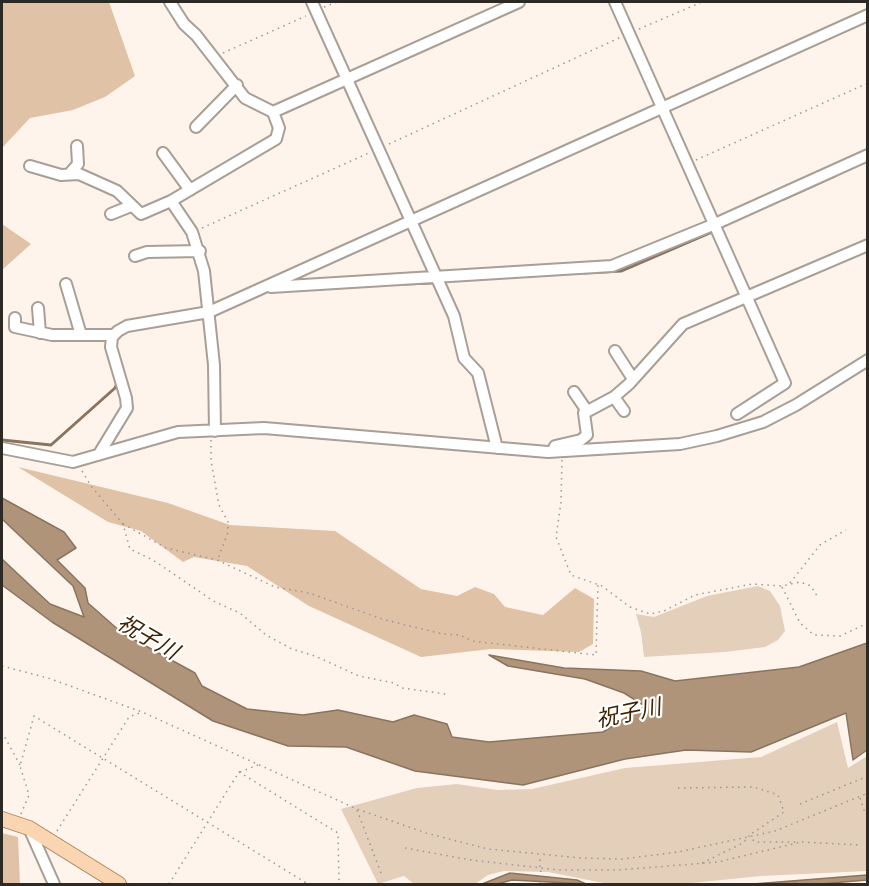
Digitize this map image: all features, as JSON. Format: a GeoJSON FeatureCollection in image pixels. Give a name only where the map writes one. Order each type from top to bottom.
{"type":"FeatureCollection","features":[{"type":"Feature","properties":{"kind":"main road"},"geometry":{"type":"LineString","coordinates":[[2,819],[23,825],[119,885]]}},
{"type":"Feature","properties":{"kind":"street"},"geometry":{"type":"LineString","coordinates":[[71,172],[117,191],[130,206],[141,214],[171,201],[276,139],[279,128],[273,112],[245,98],[214,57],[184,24],[170,2]]}},
{"type":"Feature","properties":{"kind":"street"},"geometry":{"type":"LineString","coordinates":[[273,112],[519,2]]}},
{"type":"Feature","properties":{"kind":"street"},"geometry":{"type":"LineString","coordinates":[[615,2],[785,383],[737,414]]}},
{"type":"Feature","properties":{"kind":"street"},"geometry":{"type":"LineString","coordinates":[[314,6],[454,316],[464,358],[478,373],[497,448]]}},
{"type":"Feature","properties":{"kind":"street"},"geometry":{"type":"LineString","coordinates":[[15,318],[15,327],[40,333],[114,335],[128,326],[209,312],[867,15]]}},
{"type":"Feature","properties":{"kind":"street"},"geometry":{"type":"LineString","coordinates":[[196,127],[237,85]]}},
{"type":"Feature","properties":{"kind":"street"},"geometry":{"type":"LineString","coordinates":[[30,166],[62,175],[71,172],[78,164],[77,146]]}},
{"type":"Feature","properties":{"kind":"street"},"geometry":{"type":"LineString","coordinates":[[163,153],[190,190]]}},
{"type":"Feature","properties":{"kind":"street"},"geometry":{"type":"LineString","coordinates":[[264,288],[612,266],[715,224],[867,155]]}},
{"type":"Feature","properties":{"kind":"street"},"geometry":{"type":"LineString","coordinates":[[171,201],[192,232],[200,251],[209,312],[213,431]]}},
{"type":"Feature","properties":{"kind":"street"},"geometry":{"type":"LineString","coordinates":[[111,214],[130,206]]}},
{"type":"Feature","properties":{"kind":"street"},"geometry":{"type":"LineString","coordinates":[[557,451],[555,446],[581,440],[587,435],[584,413],[614,397],[683,324],[867,245]]}},
{"type":"Feature","properties":{"kind":"street"},"geometry":{"type":"LineString","coordinates":[[135,256],[147,252],[200,251]]}},
{"type":"Feature","properties":{"kind":"street"},"geometry":{"type":"LineString","coordinates":[[66,284],[81,335]]}},
{"type":"Feature","properties":{"kind":"street"},"geometry":{"type":"LineString","coordinates":[[38,308],[40,333]]}},
{"type":"Feature","properties":{"kind":"street"},"geometry":{"type":"LineString","coordinates":[[99,454],[127,408],[111,347],[114,335]]}},
{"type":"Feature","properties":{"kind":"street"},"geometry":{"type":"LineString","coordinates":[[615,351],[633,379]]}},
{"type":"Feature","properties":{"kind":"street"},"geometry":{"type":"LineString","coordinates":[[2,448],[73,462],[178,432],[264,428],[557,451],[680,444],[763,422],[796,405],[867,360]]}},
{"type":"Feature","properties":{"kind":"street"},"geometry":{"type":"LineString","coordinates":[[574,392],[587,411]]}},
{"type":"Feature","properties":{"kind":"street"},"geometry":{"type":"LineString","coordinates":[[614,397],[624,411]]}},
{"type":"Feature","properties":{"kind":"street"},"geometry":{"type":"LineString","coordinates":[[23,825],[54,885]]}},
{"type":"Feature","properties":{"kind":"path"},"geometry":{"type":"LineString","coordinates":[[214,57],[314,6],[337,2]]}},
{"type":"Feature","properties":{"kind":"path"},"geometry":{"type":"LineString","coordinates":[[192,232],[702,2]]}},
{"type":"Feature","properties":{"kind":"path"},"geometry":{"type":"LineString","coordinates":[[687,164],[867,83]]}},
{"type":"Feature","properties":{"kind":"path"},"geometry":{"type":"LineString","coordinates":[[213,431],[212,468],[219,505],[228,522],[228,532],[218,560]]}},
{"type":"Feature","properties":{"kind":"path"},"geometry":{"type":"LineString","coordinates":[[557,451],[561,502],[556,537],[571,575],[613,592],[630,607],[650,614],[664,611],[695,595],[742,585],[782,586],[800,582],[811,586],[817,596]]}},
{"type":"Feature","properties":{"kind":"path"},"geometry":{"type":"LineString","coordinates":[[73,462],[123,524],[166,548],[218,560],[275,587],[309,593],[385,620],[443,634],[460,635],[472,641],[596,655],[598,585]]}},
{"type":"Feature","properties":{"kind":"path"},"geometry":{"type":"LineString","coordinates":[[123,524],[130,549],[153,560],[215,602],[240,613],[266,635],[292,649],[315,656],[359,676],[394,682],[402,688],[446,694]]}},
{"type":"Feature","properties":{"kind":"path"},"geometry":{"type":"LineString","coordinates":[[789,584],[820,545],[846,530]]}},
{"type":"Feature","properties":{"kind":"path"},"geometry":{"type":"LineString","coordinates":[[782,586],[800,623],[814,635],[840,636],[867,623]]}},
{"type":"Feature","properties":{"kind":"path"},"geometry":{"type":"LineString","coordinates":[[2,666],[48,678],[142,712],[357,809],[417,830],[481,848],[540,855],[622,859],[678,852],[775,831],[860,797],[867,792]]}},
{"type":"Feature","properties":{"kind":"path"},"geometry":{"type":"LineString","coordinates":[[50,842],[129,717],[142,712]]}},
{"type":"Feature","properties":{"kind":"path"},"geometry":{"type":"LineString","coordinates":[[20,766],[34,716],[308,885]]}},
{"type":"Feature","properties":{"kind":"path"},"geometry":{"type":"LineString","coordinates":[[2,732],[20,766],[29,795],[23,825]]}},
{"type":"Feature","properties":{"kind":"path"},"geometry":{"type":"LineString","coordinates":[[169,885],[239,772],[259,765]]}},
{"type":"Feature","properties":{"kind":"path"},"geometry":{"type":"LineString","coordinates":[[239,772],[338,833],[339,885]]}},
{"type":"Feature","properties":{"kind":"path"},"geometry":{"type":"LineString","coordinates":[[800,804],[867,776]]}},
{"type":"Feature","properties":{"kind":"path"},"geometry":{"type":"LineString","coordinates":[[678,788],[754,787],[778,795],[784,812],[749,835],[742,843],[701,863]]}},
{"type":"Feature","properties":{"kind":"path"},"geometry":{"type":"LineString","coordinates":[[860,797],[865,813]]}},
{"type":"Feature","properties":{"kind":"path"},"geometry":{"type":"LineString","coordinates":[[357,809],[381,873]]}},
{"type":"Feature","properties":{"kind":"path"},"geometry":{"type":"LineString","coordinates":[[749,835],[755,842],[860,845]]}},
{"type":"Feature","properties":{"kind":"path"},"geometry":{"type":"LineString","coordinates":[[405,848],[471,860],[540,868],[618,870],[718,862],[801,842]]}},
{"type":"Feature","properties":{"kind":"path"},"geometry":{"type":"LineString","coordinates":[[540,855],[540,885]]}},
{"type":"Feature","properties":{"kind":"shaded area"},"geometry":{"type":"Polygon","coordinates":[[[2,2],[109,2],[135,76],[105,97],[73,110],[30,118],[2,148],[2,2]]]}},
{"type":"Feature","properties":{"kind":"shaded area"},"geometry":{"type":"Polygon","coordinates":[[[2,224],[31,244],[2,270],[2,224]]]}},
{"type":"Feature","properties":{"kind":"shaded area"},"geometry":{"type":"Polygon","coordinates":[[[18,467],[168,503],[230,525],[335,531],[421,589],[457,596],[475,587],[494,594],[505,607],[543,615],[575,588],[594,599],[593,644],[579,652],[491,649],[421,657],[309,606],[247,566],[194,557],[183,562],[141,531],[108,522],[18,467]]]}},
{"type":"Feature","properties":{"kind":"shaded area"},"geometry":{"type":"Polygon","coordinates":[[[2,498],[64,532],[76,548],[57,560],[85,588],[88,603],[122,633],[195,673],[202,686],[247,709],[303,715],[338,710],[393,722],[414,715],[447,724],[452,737],[489,742],[603,732],[645,706],[624,693],[585,679],[508,666],[489,655],[564,668],[641,671],[675,681],[799,667],[867,643],[867,750],[853,760],[846,713],[751,752],[686,750],[625,759],[523,785],[415,771],[346,747],[288,746],[213,721],[52,622],[2,585],[2,559],[50,604],[84,617],[73,586],[2,519],[2,498]]]}},
{"type":"Feature","properties":{"kind":"shaded area"},"geometry":{"type":"Polygon","coordinates":[[[758,586],[770,591],[780,606],[785,631],[778,640],[765,647],[644,657],[636,614],[654,617],[707,596],[758,586]]]}},
{"type":"Feature","properties":{"kind":"shaded area"},"geometry":{"type":"Polygon","coordinates":[[[837,722],[848,768],[867,756],[867,871],[761,876],[682,884],[608,884],[548,872],[504,871],[488,875],[475,884],[414,884],[404,876],[378,884],[341,809],[417,788],[457,784],[497,790],[532,789],[625,768],[761,757],[837,722]]]}},
{"type":"Feature","properties":{"kind":"shaded area"},"geometry":{"type":"Polygon","coordinates":[[[2,833],[18,837],[20,884],[2,884],[2,833]]]}},
{"type":"Feature","properties":{"kind":"shaded area"},"geometry":{"type":"Polygon","coordinates":[[[510,873],[577,880],[586,884],[512,880],[497,884],[482,884],[510,873]]]}},
{"type":"Feature","properties":{"kind":"shaded area"},"geometry":{"type":"Polygon","coordinates":[[[867,875],[867,880],[820,884],[753,884],[867,875]]]}},
{"type":"Feature","properties":{"kind":"waterway"},"geometry":{"type":"LineString","coordinates":[[784,199],[835,176]]}},
{"type":"Feature","properties":{"kind":"waterway"},"geometry":{"type":"LineString","coordinates":[[584,273],[621,271],[714,231]]}},
{"type":"Feature","properties":{"kind":"waterway"},"geometry":{"type":"LineString","coordinates":[[404,284],[431,283]]}},
{"type":"Feature","properties":{"kind":"waterway"},"geometry":{"type":"LineString","coordinates":[[2,440],[51,445],[115,388],[118,381]]}},
{"type":"Feature","properties":{"kind":"water label","name":"祝子川"},"geometry":{"type":"Point","coordinates":[147,639]}},
{"type":"Feature","properties":{"kind":"water label","name":"祝子川"},"geometry":{"type":"Point","coordinates":[629,715]}}]}
